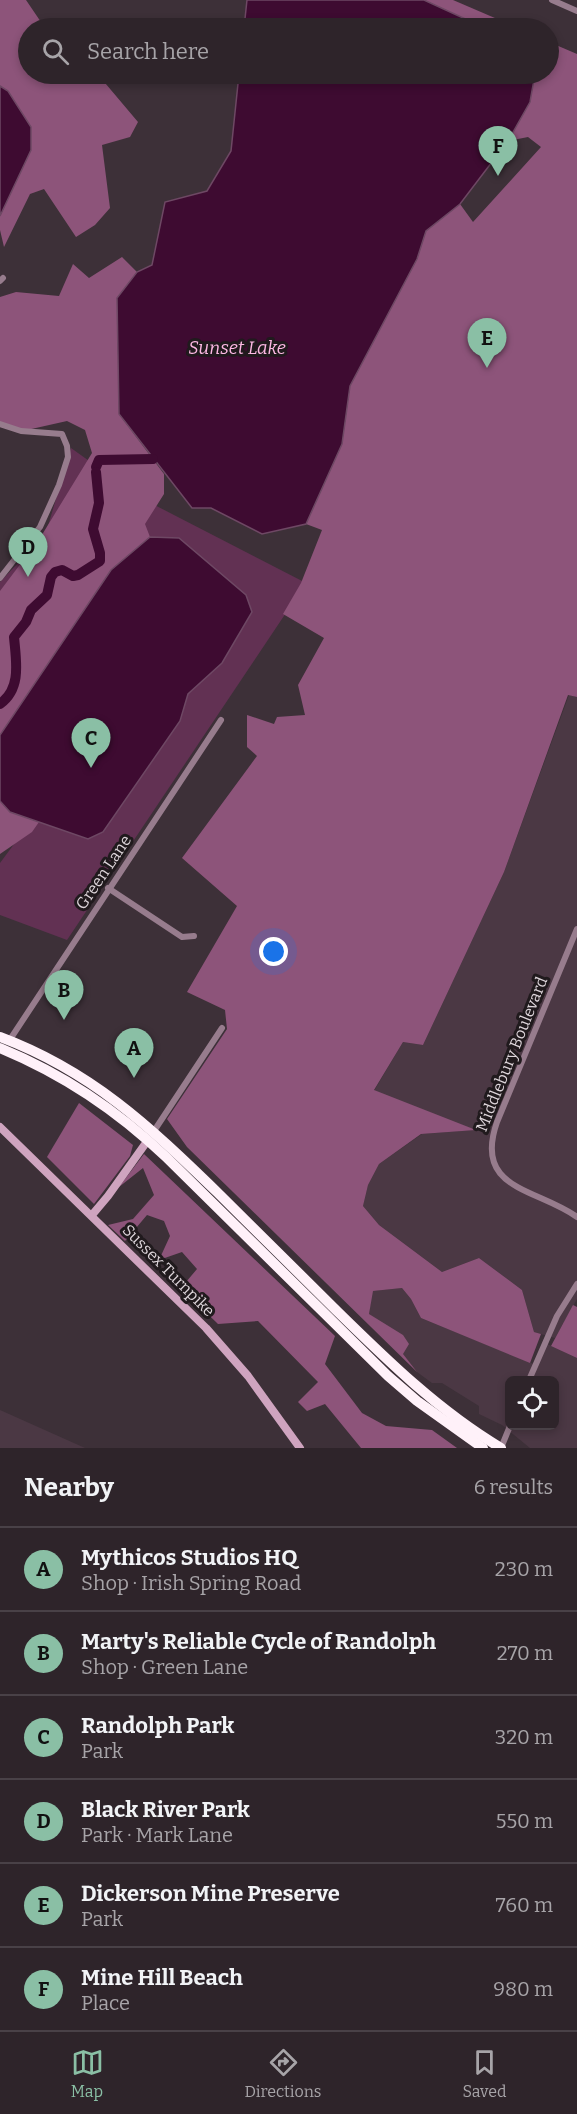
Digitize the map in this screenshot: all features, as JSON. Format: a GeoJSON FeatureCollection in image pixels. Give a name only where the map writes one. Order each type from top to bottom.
{"type":"FeatureCollection","features":[{"type":"Feature","properties":{"kind":"highway"},"geometry":{"type":"LineString","coordinates":[[3,1042],[62,1077],[151,1136],[398,1370],[450,1413],[501,1448]]}},
{"type":"Feature","properties":{"kind":"highway"},"geometry":{"type":"LineString","coordinates":[[151,1136],[388,1376],[417,1401],[483,1448]]}},
{"type":"Feature","properties":{"kind":"main road","name":"Sussex Turnpike"},"geometry":{"type":"LineString","coordinates":[[0,1127],[92,1215],[223,1347],[255,1385],[300,1448]]}},
{"type":"Feature","properties":{"kind":"main road"},"geometry":{"type":"LineString","coordinates":[[92,1215],[151,1136]]}},
{"type":"Feature","properties":{"kind":"street"},"geometry":{"type":"LineString","coordinates":[[552,0],[576,9]]}},
{"type":"Feature","properties":{"kind":"street"},"geometry":{"type":"LineString","coordinates":[[0,424],[21,431],[62,434],[68,446],[68,458],[59,485],[40,527],[0,578]]}},
{"type":"Feature","properties":{"kind":"street","name":"Green Lane"},"geometry":{"type":"LineString","coordinates":[[3,1042],[221,720]]}},
{"type":"Feature","properties":{"kind":"street"},"geometry":{"type":"LineString","coordinates":[[108,888],[182,937],[194,936]]}},
{"type":"Feature","properties":{"kind":"street","name":"Middlebury Boulevard"},"geometry":{"type":"LineString","coordinates":[[577,929],[497,1122],[490,1146],[498,1172],[509,1183],[556,1204],[577,1217]]}},
{"type":"Feature","properties":{"kind":"street"},"geometry":{"type":"LineString","coordinates":[[151,1136],[222,1029]]}},
{"type":"Feature","properties":{"kind":"street"},"geometry":{"type":"LineString","coordinates":[[531,1376],[557,1316],[577,1284]]}},
{"type":"Feature","properties":{"kind":"street"},"geometry":{"type":"LineString","coordinates":[[501,1448],[508,1430]]}},
{"type":"Feature","properties":{"kind":"shaded area"},"geometry":{"type":"Polygon","coordinates":[[[0,0],[26,0],[38,18],[18,18],[18,84],[106,84],[138,122],[130,137],[102,145],[110,208],[95,225],[76,237],[44,189],[30,194],[4,247],[0,216],[31,150],[8,91],[0,86],[0,0]]]}},
{"type":"Feature","properties":{"kind":"shaded area"},"geometry":{"type":"Polygon","coordinates":[[[424,0],[453,0],[495,18],[463,18],[424,0]]]}},
{"type":"Feature","properties":{"kind":"shaded area"},"geometry":{"type":"Polygon","coordinates":[[[559,46],[577,54],[577,697],[568,695],[504,872],[423,1045],[403,1042],[374,1090],[476,1130],[421,1134],[379,1164],[368,1185],[363,1206],[379,1225],[442,1272],[479,1258],[522,1290],[534,1332],[541,1334],[530,1363],[421,1318],[402,1288],[373,1291],[369,1314],[403,1335],[409,1344],[403,1354],[417,1372],[187,1147],[167,1119],[227,1029],[225,1010],[187,992],[237,906],[182,858],[257,756],[247,747],[247,715],[274,724],[277,717],[305,715],[298,685],[324,638],[283,614],[301,583],[322,530],[306,524],[342,444],[350,386],[417,259],[426,231],[460,204],[473,222],[541,147],[528,137],[508,141],[530,102],[533,84],[559,84],[559,46]]]}},
{"type":"Feature","properties":{"kind":"shaded area"},"geometry":{"type":"Polygon","coordinates":[[[122,257],[137,272],[117,298],[119,414],[164,474],[164,494],[145,524],[150,537],[111,570],[0,735],[0,591],[40,538],[92,453],[85,430],[67,421],[18,432],[0,424],[0,297],[16,292],[59,296],[73,264],[89,278],[122,257]]]}},
{"type":"Feature","properties":{"kind":"shaded area"},"geometry":{"type":"Polygon","coordinates":[[[71,448],[141,498],[306,583],[67,940],[0,915],[0,863],[26,828],[0,818],[0,582],[40,540],[48,526],[71,448]]]}},
{"type":"Feature","properties":{"kind":"shaded area"},"geometry":{"type":"Polygon","coordinates":[[[569,695],[577,697],[577,1299],[555,1338],[534,1332],[522,1290],[479,1258],[442,1272],[379,1225],[363,1206],[368,1185],[379,1164],[422,1134],[474,1130],[374,1091],[403,1042],[423,1045],[504,872],[569,695]]]}},
{"type":"Feature","properties":{"kind":"shaded area"},"geometry":{"type":"Polygon","coordinates":[[[0,801],[10,812],[39,822],[32,832],[0,854],[0,801]]]}},
{"type":"Feature","properties":{"kind":"shaded area"},"geometry":{"type":"Polygon","coordinates":[[[79,1103],[133,1145],[130,1156],[94,1204],[47,1157],[79,1103]]]}},
{"type":"Feature","properties":{"kind":"shaded area"},"geometry":{"type":"Polygon","coordinates":[[[144,1154],[335,1336],[325,1364],[362,1413],[386,1426],[432,1430],[457,1448],[361,1448],[325,1404],[307,1411],[298,1402],[318,1382],[258,1321],[218,1324],[181,1288],[197,1269],[182,1252],[159,1260],[170,1236],[164,1221],[147,1215],[125,1241],[108,1225],[133,1219],[154,1195],[143,1168],[119,1187],[144,1154]]]}},
{"type":"Feature","properties":{"kind":"shaded area"},"geometry":{"type":"Polygon","coordinates":[[[402,1288],[421,1318],[534,1364],[543,1342],[577,1358],[577,1448],[530,1448],[508,1430],[559,1430],[559,1376],[505,1376],[505,1427],[479,1414],[479,1406],[442,1383],[432,1383],[417,1372],[369,1314],[372,1291],[402,1288]]]}},
{"type":"Feature","properties":{"kind":"shaded area"},"geometry":{"type":"Polygon","coordinates":[[[573,1305],[577,1307],[577,1358],[551,1346],[573,1305]]]}},
{"type":"Feature","properties":{"kind":"shaded area"},"geometry":{"type":"Polygon","coordinates":[[[0,1410],[85,1448],[0,1448],[0,1410]]]}},
{"type":"Feature","properties":{"kind":"water"},"geometry":{"type":"Polygon","coordinates":[[[247,0],[424,0],[463,18],[245,18],[247,0]]]}},
{"type":"Feature","properties":{"kind":"water","name":"Sunset Lake"},"geometry":{"type":"Polygon","coordinates":[[[238,84],[533,84],[530,102],[508,141],[460,204],[426,231],[417,259],[350,386],[342,444],[306,524],[262,534],[211,508],[192,508],[119,414],[117,298],[137,272],[152,265],[165,202],[207,191],[231,151],[238,84]]]}},
{"type":"Feature","properties":{"kind":"water"},"geometry":{"type":"Polygon","coordinates":[[[0,86],[8,91],[31,127],[31,150],[0,216],[0,86]]]}},
{"type":"Feature","properties":{"kind":"water"},"geometry":{"type":"Polygon","coordinates":[[[150,537],[179,538],[246,595],[252,612],[222,663],[188,694],[180,721],[103,832],[88,839],[10,812],[0,801],[0,735],[111,570],[150,537]]]}},
{"type":"Feature","properties":{"kind":"waterway"},"geometry":{"type":"LineString","coordinates":[[96,467],[99,460],[153,459]]}},
{"type":"Feature","properties":{"kind":"waterway"},"geometry":{"type":"LineString","coordinates":[[0,704],[7,698],[15,682],[14,637],[26,622],[31,610],[47,595],[51,577],[55,572],[62,570],[73,576],[78,575],[100,561],[93,529],[99,503],[96,472]]}},
{"type":"Feature","properties":{"kind":"place","name":"Mine Hill Beach"},"geometry":{"type":"Point","coordinates":[498,176]}},
{"type":"Feature","properties":{"kind":"place","name":"Dickerson Mine Preserve"},"geometry":{"type":"Point","coordinates":[487,368]}},
{"type":"Feature","properties":{"kind":"place","name":"Black River Park"},"geometry":{"type":"Point","coordinates":[28,577]}},
{"type":"Feature","properties":{"kind":"place","name":"Randolph Park"},"geometry":{"type":"Point","coordinates":[91,768]}},
{"type":"Feature","properties":{"kind":"place","name":"Marty's Reliable Cycle of Randolph"},"geometry":{"type":"Point","coordinates":[64,1020]}},
{"type":"Feature","properties":{"kind":"place","name":"Mythicos Studios HQ"},"geometry":{"type":"Point","coordinates":[134,1078]}}]}
